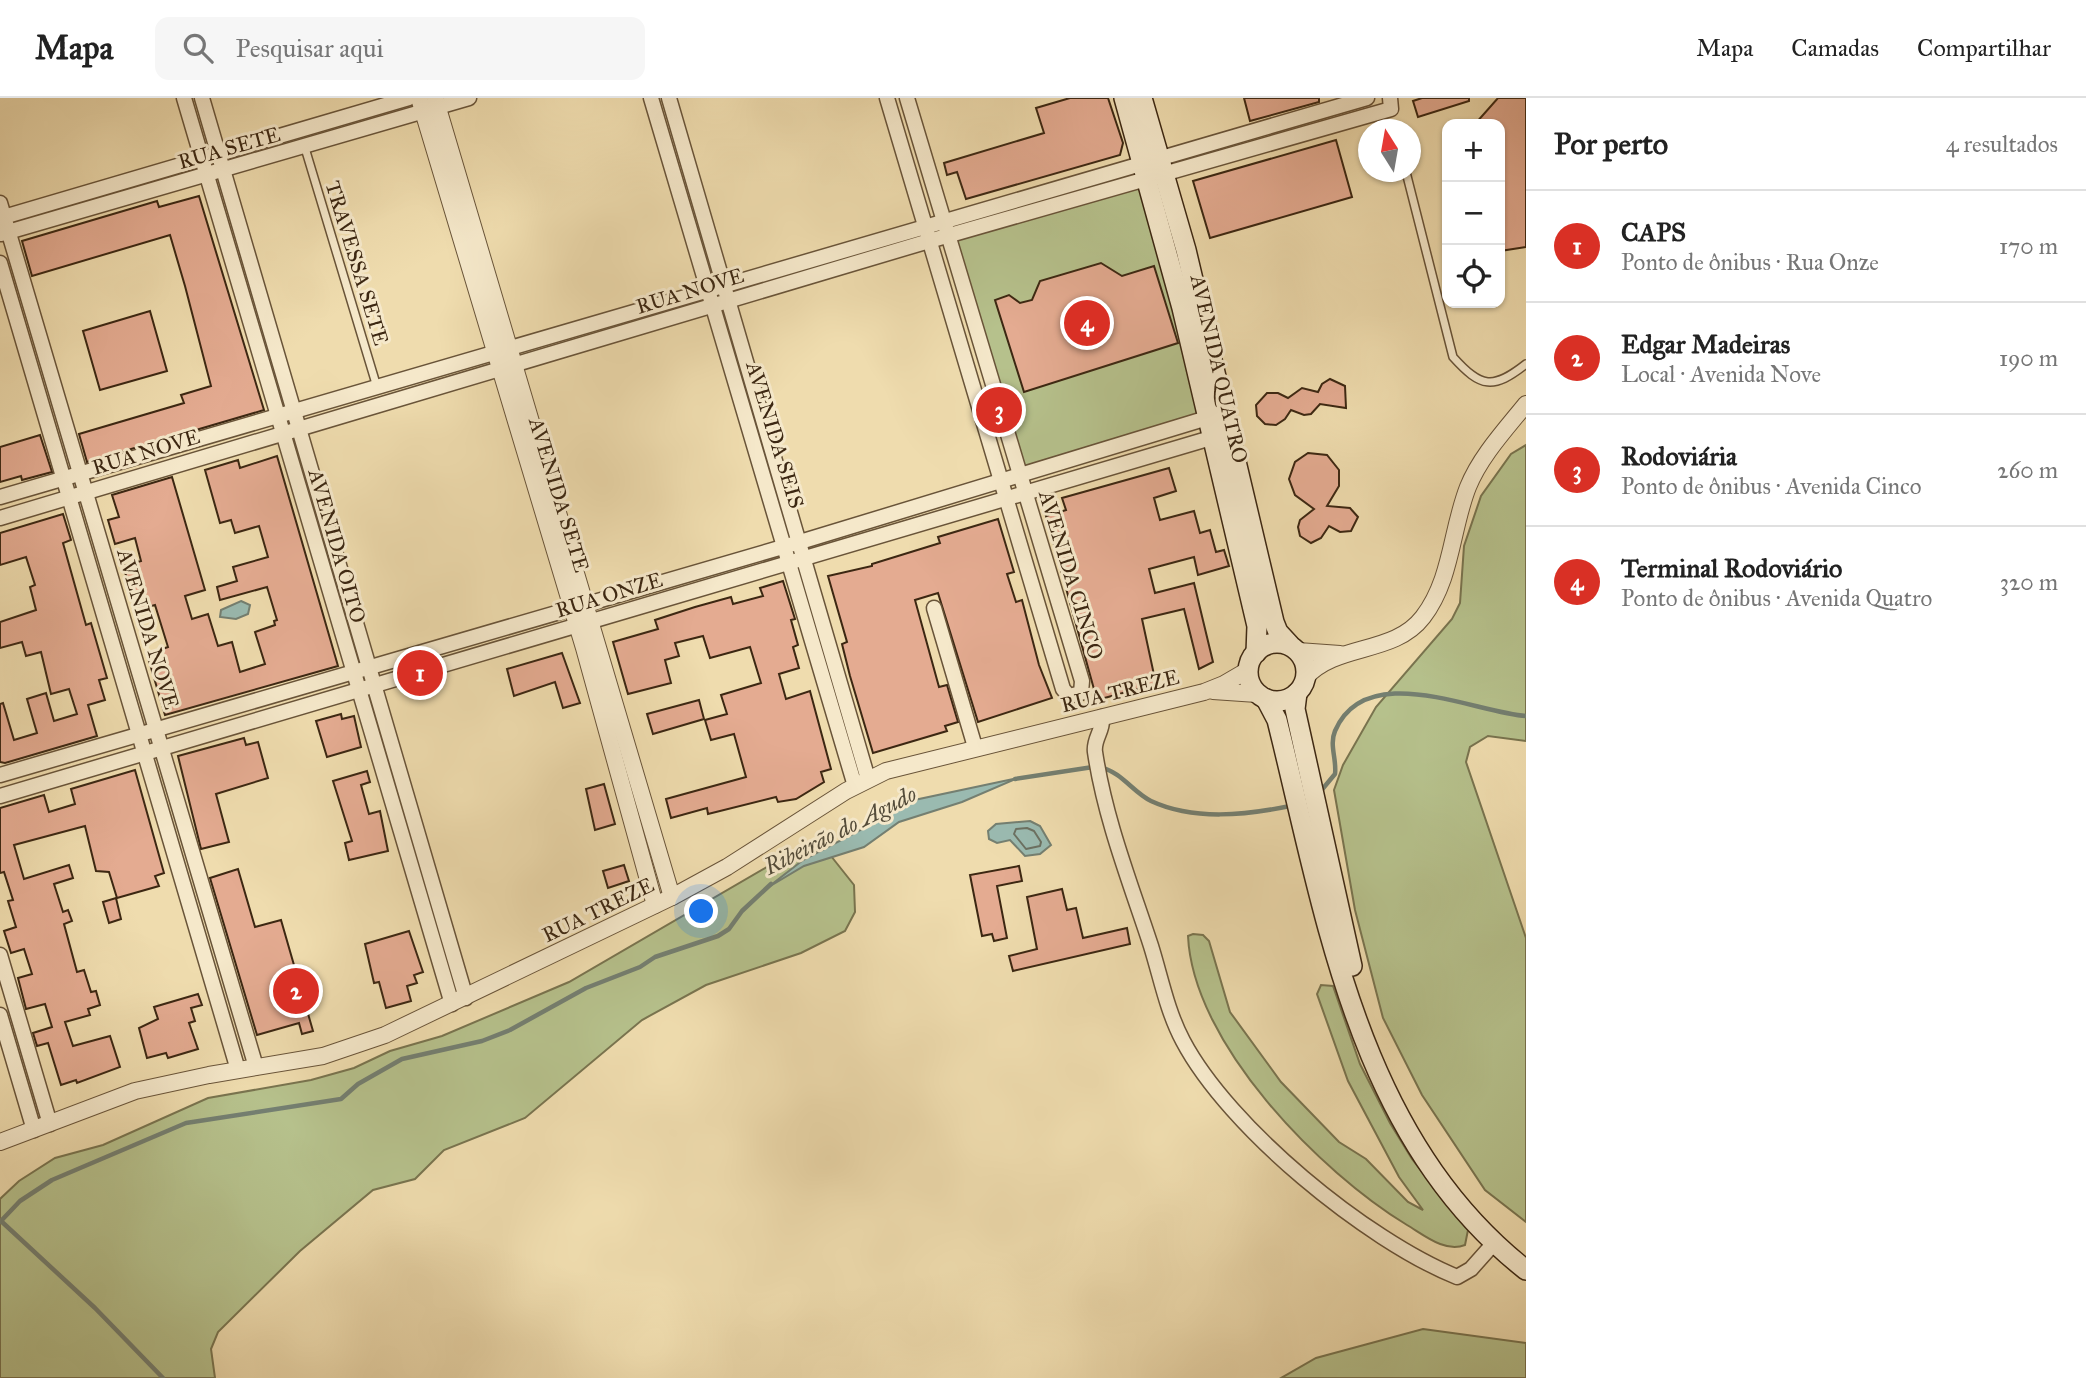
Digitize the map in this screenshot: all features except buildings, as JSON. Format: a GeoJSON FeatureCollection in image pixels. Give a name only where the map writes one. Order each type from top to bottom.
{"type":"FeatureCollection","features":[{"type":"Feature","properties":{"kind":"main road","name":"AVENIDA QUATRO"},"geometry":{"type":"LineString","coordinates":[[1124,98],[1153,168]]}},
{"type":"Feature","properties":{"kind":"main road","name":"AVENIDA QUATRO"},"geometry":{"type":"LineString","coordinates":[[1142,98],[1153,168],[1243,529],[1278,632],[1294,648]]}},
{"type":"Feature","properties":{"kind":"main road","name":"AVENIDA QUATRO"},"geometry":{"type":"LineString","coordinates":[[1243,529],[1257,626],[1252,661]]}},
{"type":"Feature","properties":{"kind":"main road"},"geometry":{"type":"LineString","coordinates":[[1292,740],[1295,709],[1306,666],[1294,648],[1270,644],[1252,661],[1252,687],[1275,712],[1292,740],[1375,1068],[1414,1146],[1463,1209],[1526,1270]]}},
{"type":"Feature","properties":{"kind":"main road"},"geometry":{"type":"LineString","coordinates":[[1262,696],[1284,701],[1302,685]]}},
{"type":"Feature","properties":{"kind":"street","name":"AVENIDA OITO"},"geometry":{"type":"LineString","coordinates":[[184,98],[352,672],[459,1001]]}},
{"type":"Feature","properties":{"kind":"street","name":"AVENIDA OITO"},"geometry":{"type":"LineString","coordinates":[[202,98],[375,686],[459,1001]]}},
{"type":"Feature","properties":{"kind":"street","name":"RUA SETE"},"geometry":{"type":"LineString","coordinates":[[1,213],[202,159],[409,98]]}},
{"type":"Feature","properties":{"kind":"street","name":"RUA SETE"},"geometry":{"type":"LineString","coordinates":[[4,234],[304,148],[429,104],[469,98]]}},
{"type":"Feature","properties":{"kind":"street","name":"AVENIDA SEIS"},"geometry":{"type":"LineString","coordinates":[[652,98],[714,306],[755,416]]}},
{"type":"Feature","properties":{"kind":"street","name":"AVENIDA SEIS"},"geometry":{"type":"LineString","coordinates":[[669,98],[729,301],[755,416],[861,782]]}},
{"type":"Feature","properties":{"kind":"street","name":"AVENIDA CINCO"},"geometry":{"type":"LineString","coordinates":[[887,98],[1063,689],[1069,696],[1076,695],[1081,693],[1082,681],[907,98]]}},
{"type":"Feature","properties":{"kind":"street"},"geometry":{"type":"LineString","coordinates":[[1369,98],[1376,113]]}},
{"type":"Feature","properties":{"kind":"street","name":"RUA NOVE"},"geometry":{"type":"LineString","coordinates":[[0,518],[929,241],[1369,98]]}},
{"type":"Feature","properties":{"kind":"street","name":"RUA NOVE"},"geometry":{"type":"LineString","coordinates":[[0,497],[943,219],[1376,113],[1391,103]]}},
{"type":"Feature","properties":{"kind":"street","name":"AVENIDA SETE"},"geometry":{"type":"LineString","coordinates":[[429,104],[579,606],[672,897]]}},
{"type":"Feature","properties":{"kind":"street"},"geometry":{"type":"LineString","coordinates":[[662,131],[678,127]]}},
{"type":"Feature","properties":{"kind":"street"},"geometry":{"type":"LineString","coordinates":[[682,199],[698,195]]}},
{"type":"Feature","properties":{"kind":"street","name":"AVENIDA NOVE"},"geometry":{"type":"LineString","coordinates":[[1,213],[4,234],[72,476]]}},
{"type":"Feature","properties":{"kind":"street","name":"AVENIDA NOVE"},"geometry":{"type":"LineString","coordinates":[[0,263],[156,729],[256,1067]]}},
{"type":"Feature","properties":{"kind":"street"},"geometry":{"type":"LineString","coordinates":[[605,320],[608,337]]}},
{"type":"Feature","properties":{"kind":"street"},"geometry":{"type":"LineString","coordinates":[[1302,685],[1323,665],[1349,653],[1402,636],[1423,617],[1443,580],[1472,480],[1526,404]]}},
{"type":"Feature","properties":{"kind":"street","name":"RUA ONZE"},"geometry":{"type":"LineString","coordinates":[[0,775],[793,544],[1216,416]]}},
{"type":"Feature","properties":{"kind":"street","name":"RUA ONZE"},"geometry":{"type":"LineString","coordinates":[[0,796],[1220,435]]}},
{"type":"Feature","properties":{"kind":"street","name":"AVENIDA NOVE"},"geometry":{"type":"LineString","coordinates":[[78,495],[140,734],[238,1070]]}},
{"type":"Feature","properties":{"kind":"street"},"geometry":{"type":"LineString","coordinates":[[934,608],[975,747]]}},
{"type":"Feature","properties":{"kind":"street","name":"AVENIDA SETE"},"geometry":{"type":"LineString","coordinates":[[585,624],[655,905]]}},
{"type":"Feature","properties":{"kind":"street"},"geometry":{"type":"LineString","coordinates":[[1294,648],[1307,654],[1349,653]]}},
{"type":"Feature","properties":{"kind":"street","name":"RUA TREZE"},"geometry":{"type":"LineString","coordinates":[[0,1142],[135,1091],[348,1049],[459,1001],[672,897],[727,867],[861,782],[899,767],[975,747],[1204,692],[1224,684],[1252,661]]}},
{"type":"Feature","properties":{"kind":"street","name":"RUA TREZE"},"geometry":{"type":"LineString","coordinates":[[1204,692],[1262,696]]}},
{"type":"Feature","properties":{"kind":"street"},"geometry":{"type":"LineString","coordinates":[[1102,717],[1095,751],[1122,863],[1174,1022],[1208,1078],[1247,1125],[1288,1166],[1340,1207],[1393,1242],[1456,1277],[1464,1275],[1495,1242]]}},
{"type":"Feature","properties":{"kind":"street"},"geometry":{"type":"LineString","coordinates":[[0,954],[42,1127]]}},
{"type":"Feature","properties":{"kind":"street"},"geometry":{"type":"LineString","coordinates":[[0,1015],[42,1127]]}},
{"type":"Feature","properties":{"kind":"lane","name":"TRAVESSA SETE"},"geometry":{"type":"LineString","coordinates":[[304,148],[377,387]]}},
{"type":"Feature","properties":{"kind":"lane"},"geometry":{"type":"LineString","coordinates":[[1409,182],[1453,357],[1471,377],[1487,383],[1505,380],[1526,364]]}},
{"type":"Feature","properties":{"kind":"green space"},"geometry":{"type":"Polygon","coordinates":[[[1147,179],[1207,418],[1019,476],[948,235],[1147,179]]]}},
{"type":"Feature","properties":{"kind":"green space"},"geometry":{"type":"Polygon","coordinates":[[[1526,445],[1526,741],[1488,736],[1470,747],[1466,762],[1526,938],[1526,1222],[1485,1190],[1422,1095],[1383,1018],[1355,910],[1334,790],[1343,765],[1376,707],[1452,619],[1460,603],[1464,546],[1481,496],[1511,454],[1526,445]]]}},
{"type":"Feature","properties":{"kind":"green space"},"geometry":{"type":"Polygon","coordinates":[[[827,851],[854,885],[855,912],[845,931],[801,953],[706,985],[642,1020],[525,1118],[444,1150],[415,1179],[373,1190],[300,1251],[218,1332],[211,1349],[215,1378],[0,1378],[0,1199],[19,1181],[55,1158],[103,1145],[208,1098],[311,1080],[354,1068],[390,1051],[442,1036],[569,982],[779,860],[804,852],[827,851]]]}},
{"type":"Feature","properties":{"kind":"green space"},"geometry":{"type":"Polygon","coordinates":[[[1203,935],[1209,941],[1230,1012],[1281,1082],[1339,1142],[1366,1159],[1408,1202],[1423,1210],[1399,1177],[1348,1081],[1317,994],[1321,985],[1333,986],[1360,1064],[1390,1123],[1412,1159],[1468,1230],[1465,1245],[1450,1247],[1435,1242],[1373,1202],[1301,1139],[1267,1101],[1237,1061],[1212,1019],[1195,977],[1188,936],[1203,935]]]}},
{"type":"Feature","properties":{"kind":"green space"},"geometry":{"type":"Polygon","coordinates":[[[1423,1329],[1526,1343],[1526,1378],[1281,1378],[1316,1358],[1423,1329]]]}},
{"type":"Feature","properties":{"kind":"water"},"geometry":{"type":"Polygon","coordinates":[[[241,601],[250,605],[248,614],[236,619],[220,617],[221,610],[241,601]]]}},
{"type":"Feature","properties":{"kind":"water"},"geometry":{"type":"Polygon","coordinates":[[[1018,778],[962,802],[899,822],[864,847],[804,866],[767,888],[803,860],[874,823],[891,805],[1018,778]]]}},
{"type":"Feature","properties":{"kind":"water"},"geometry":{"type":"Polygon","coordinates":[[[1030,821],[1040,826],[1051,845],[1040,854],[1025,856],[1010,840],[997,843],[989,839],[988,831],[996,824],[1030,821]]]}},
{"type":"Feature","properties":{"kind":"waterway","name":"Ribeirão do Agudo"},"geometry":{"type":"LineString","coordinates":[[1320,792],[1335,774],[1335,731],[1350,710],[1370,698],[1395,694],[1422,695],[1526,716]]}},
{"type":"Feature","properties":{"kind":"waterway","name":"Ribeirão do Agudo"},"geometry":{"type":"LineString","coordinates":[[1015,779],[1093,767]]}},
{"type":"Feature","properties":{"kind":"waterway","name":"Ribeirão do Agudo"},"geometry":{"type":"LineString","coordinates":[[1102,768],[1115,774],[1151,801],[1185,811],[1238,814],[1290,806]]}},
{"type":"Feature","properties":{"kind":"waterway","name":"Ribeirão do Agudo"},"geometry":{"type":"LineString","coordinates":[[0,1222],[20,1201],[52,1180],[186,1123],[341,1099],[358,1084],[402,1059],[482,1041],[510,1030],[586,988],[640,967],[655,957],[718,936],[729,929],[742,911],[771,884]]}},
{"type":"Feature","properties":{"kind":"waterway"},"geometry":{"type":"LineString","coordinates":[[1,1221],[95,1308],[163,1378]]}},
{"type":"Feature","properties":{"kind":"place","name":"Terminal Rodoviário"},"geometry":{"type":"Point","coordinates":[1087,323]}},
{"type":"Feature","properties":{"kind":"place","name":"Rodoviária"},"geometry":{"type":"Point","coordinates":[999,410]}},
{"type":"Feature","properties":{"kind":"place","name":"CAPS"},"geometry":{"type":"Point","coordinates":[420,673]}},
{"type":"Feature","properties":{"kind":"place","name":"Edgar Madeiras"},"geometry":{"type":"Point","coordinates":[296,991]}}]}
